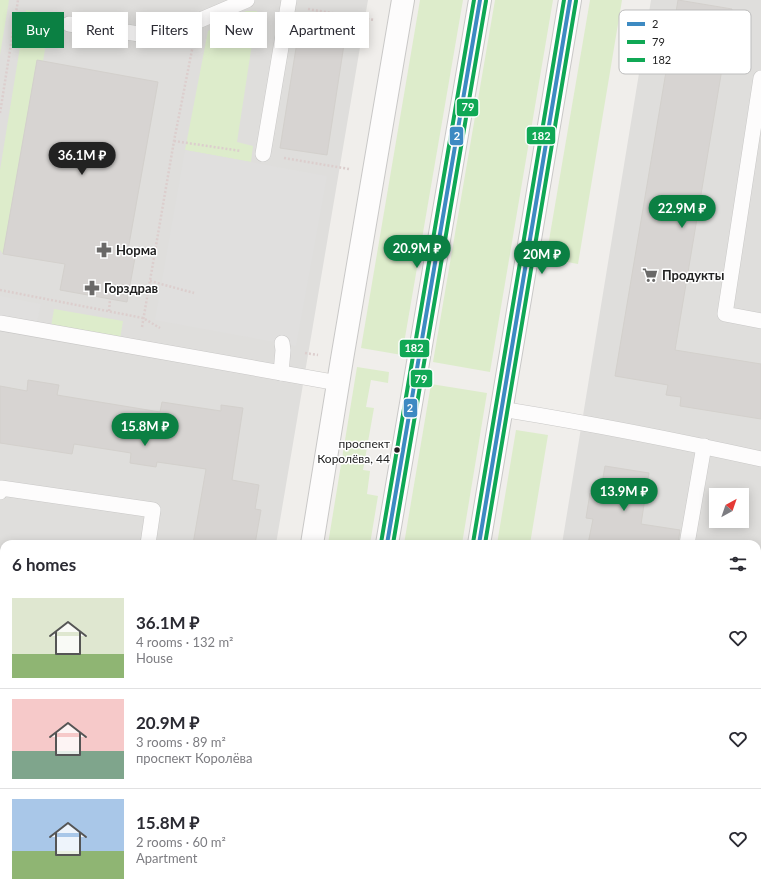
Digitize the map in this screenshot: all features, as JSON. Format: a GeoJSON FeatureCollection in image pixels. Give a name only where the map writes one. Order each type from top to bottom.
{"type":"FeatureCollection","features":[{"type":"Feature","properties":{"kind":"street"},"geometry":{"type":"LineString","coordinates":[[313,540],[403,0]]}},
{"type":"Feature","properties":{"kind":"street"},"geometry":{"type":"LineString","coordinates":[[388,540],[480,0]]}},
{"type":"Feature","properties":{"kind":"street"},"geometry":{"type":"LineString","coordinates":[[480,540],[570,0]]}},
{"type":"Feature","properties":{"kind":"lane"},"geometry":{"type":"LineString","coordinates":[[202,19],[246,0]]}},
{"type":"Feature","properties":{"kind":"lane"},"geometry":{"type":"LineString","coordinates":[[263,154],[289,3]]}},
{"type":"Feature","properties":{"kind":"lane"},"geometry":{"type":"LineString","coordinates":[[69,24],[136,33]]}},
{"type":"Feature","properties":{"kind":"lane"},"geometry":{"type":"LineString","coordinates":[[761,78],[725,314],[761,321]]}},
{"type":"Feature","properties":{"kind":"lane"},"geometry":{"type":"LineString","coordinates":[[0,323],[338,384]]}},
{"type":"Feature","properties":{"kind":"lane"},"geometry":{"type":"LineString","coordinates":[[281,373],[283,350],[282,344]]}},
{"type":"Feature","properties":{"kind":"lane"},"geometry":{"type":"LineString","coordinates":[[501,409],[559,418],[704,446],[761,459]]}},
{"type":"Feature","properties":{"kind":"lane"},"geometry":{"type":"LineString","coordinates":[[688,540],[704,446]]}},
{"type":"Feature","properties":{"kind":"lane"},"geometry":{"type":"LineString","coordinates":[[0,492],[1,488],[153,510],[149,540]]}},
{"type":"Feature","properties":{"kind":"path"},"geometry":{"type":"LineString","coordinates":[[0,113],[18,0]]}},
{"type":"Feature","properties":{"kind":"path"},"geometry":{"type":"LineString","coordinates":[[289,3],[376,20]]}},
{"type":"Feature","properties":{"kind":"path"},"geometry":{"type":"LineString","coordinates":[[139,348],[174,141],[193,48]]}},
{"type":"Feature","properties":{"kind":"path"},"geometry":{"type":"LineString","coordinates":[[174,141],[350,169]]}},
{"type":"Feature","properties":{"kind":"path"},"geometry":{"type":"LineString","coordinates":[[150,282],[194,293]]}},
{"type":"Feature","properties":{"kind":"path"},"geometry":{"type":"LineString","coordinates":[[0,290],[143,318]]}},
{"type":"Feature","properties":{"kind":"path"},"geometry":{"type":"LineString","coordinates":[[109,311],[110,299]]}},
{"type":"Feature","properties":{"kind":"shaded area"},"geometry":{"type":"Polygon","coordinates":[[[0,0],[368,0],[366,12],[275,12],[275,48],[360,48],[277,540],[0,540],[0,0]]]}},
{"type":"Feature","properties":{"kind":"shaded area"},"geometry":{"type":"Polygon","coordinates":[[[651,0],[761,0],[761,540],[563,540],[639,74],[751,74],[751,10],[649,10],[651,0]]]}},
{"type":"Feature","properties":{"kind":"shaded area"},"geometry":{"type":"Polygon","coordinates":[[[185,150],[327,176],[296,346],[155,320],[185,150]]]}},
{"type":"Feature","properties":{"kind":"shaded area"},"geometry":{"type":"Polygon","coordinates":[[[0,296],[41,304],[37,323],[0,316],[0,296]]]}},
{"type":"Feature","properties":{"kind":"green space"},"geometry":{"type":"Polygon","coordinates":[[[0,0],[9,0],[0,55],[0,0]]]}},
{"type":"Feature","properties":{"kind":"green space"},"geometry":{"type":"Polygon","coordinates":[[[420,0],[463,0],[402,355],[361,348],[420,0]]]}},
{"type":"Feature","properties":{"kind":"green space"},"geometry":{"type":"Polygon","coordinates":[[[495,0],[553,0],[490,372],[433,362],[495,0]]]}},
{"type":"Feature","properties":{"kind":"green space"},"geometry":{"type":"Polygon","coordinates":[[[590,0],[622,0],[620,10],[619,10],[619,18],[578,264],[546,258],[590,0]]]}},
{"type":"Feature","properties":{"kind":"green space"},"geometry":{"type":"Polygon","coordinates":[[[26,10],[38,12],[26,12],[26,10]]]}},
{"type":"Feature","properties":{"kind":"green space"},"geometry":{"type":"Polygon","coordinates":[[[246,11],[257,11],[257,12],[244,12],[246,11]]]}},
{"type":"Feature","properties":{"kind":"green space"},"geometry":{"type":"Polygon","coordinates":[[[210,30],[210,48],[251,48],[237,142],[253,146],[251,162],[185,150],[208,31],[210,30]]]}},
{"type":"Feature","properties":{"kind":"green space"},"geometry":{"type":"Polygon","coordinates":[[[20,48],[45,48],[43,61],[37,61],[3,254],[0,250],[0,170],[20,48]]]}},
{"type":"Feature","properties":{"kind":"green space"},"geometry":{"type":"Polygon","coordinates":[[[54,309],[123,321],[120,339],[51,327],[54,309]]]}},
{"type":"Feature","properties":{"kind":"green space"},"geometry":{"type":"Polygon","coordinates":[[[357,367],[389,372],[388,383],[371,380],[366,407],[374,408],[363,470],[370,471],[367,494],[378,496],[371,540],[329,540],[357,367]]]}},
{"type":"Feature","properties":{"kind":"green space"},"geometry":{"type":"Polygon","coordinates":[[[431,384],[487,393],[463,540],[405,540],[431,384]]]}},
{"type":"Feature","properties":{"kind":"green space"},"geometry":{"type":"Polygon","coordinates":[[[516,430],[548,435],[531,540],[498,540],[516,430]]]}},
{"type":"Feature","properties":{"kind":"building"},"geometry":{"type":"Polygon","coordinates":[[[678,0],[732,9],[732,10],[676,10],[678,0]]]}},
{"type":"Feature","properties":{"kind":"building"},"geometry":{"type":"Polygon","coordinates":[[[296,48],[343,48],[327,155],[280,148],[296,48]]]}},
{"type":"Feature","properties":{"kind":"building"},"geometry":{"type":"Polygon","coordinates":[[[37,60],[158,82],[128,250],[136,252],[127,302],[60,290],[65,264],[3,254],[37,60]]]}},
{"type":"Feature","properties":{"kind":"building"},"geometry":{"type":"Polygon","coordinates":[[[666,74],[721,74],[675,350],[761,364],[761,419],[680,406],[681,397],[666,395],[668,385],[615,376],[666,74]]]}},
{"type":"Feature","properties":{"kind":"building"},"geometry":{"type":"Polygon","coordinates":[[[28,380],[59,385],[57,395],[160,412],[162,402],[221,411],[221,405],[243,408],[232,480],[259,485],[255,509],[261,510],[256,540],[194,540],[206,469],[157,462],[156,467],[130,463],[131,453],[74,444],[72,454],[0,443],[0,386],[27,391],[28,380]]]}},
{"type":"Feature","properties":{"kind":"building"},"geometry":{"type":"Polygon","coordinates":[[[605,466],[649,473],[641,524],[680,530],[679,540],[589,540],[593,519],[586,518],[590,493],[600,495],[605,466]]]}},
{"type":"Feature","properties":{"kind":"transit line","name":"182"},"geometry":{"type":"LineString","coordinates":[[382,540],[474,0]]}},
{"type":"Feature","properties":{"kind":"transit line","name":"2"},"geometry":{"type":"LineString","coordinates":[[388,540],[480,0]]}},
{"type":"Feature","properties":{"kind":"transit line","name":"182"},"geometry":{"type":"LineString","coordinates":[[474,540],[564,0]]}},
{"type":"Feature","properties":{"kind":"transit line","name":"2"},"geometry":{"type":"LineString","coordinates":[[480,540],[570,0]]}},
{"type":"Feature","properties":{"kind":"transit line","name":"79"},"geometry":{"type":"LineString","coordinates":[[394,540],[486,1]]}},
{"type":"Feature","properties":{"kind":"transit line","name":"79"},"geometry":{"type":"LineString","coordinates":[[486,540],[576,1]]}},
{"type":"Feature","properties":{"kind":"place","name":"Норма"},"geometry":{"type":"Point","coordinates":[104,250]}},
{"type":"Feature","properties":{"kind":"place","name":"Продукты"},"geometry":{"type":"Point","coordinates":[650,275]}},
{"type":"Feature","properties":{"kind":"place","name":"Горздрав"},"geometry":{"type":"Point","coordinates":[92,288]}},
{"type":"Feature","properties":{"kind":"place","name":"проспект Королёва, 44"},"geometry":{"type":"Point","coordinates":[397,450]}}]}
